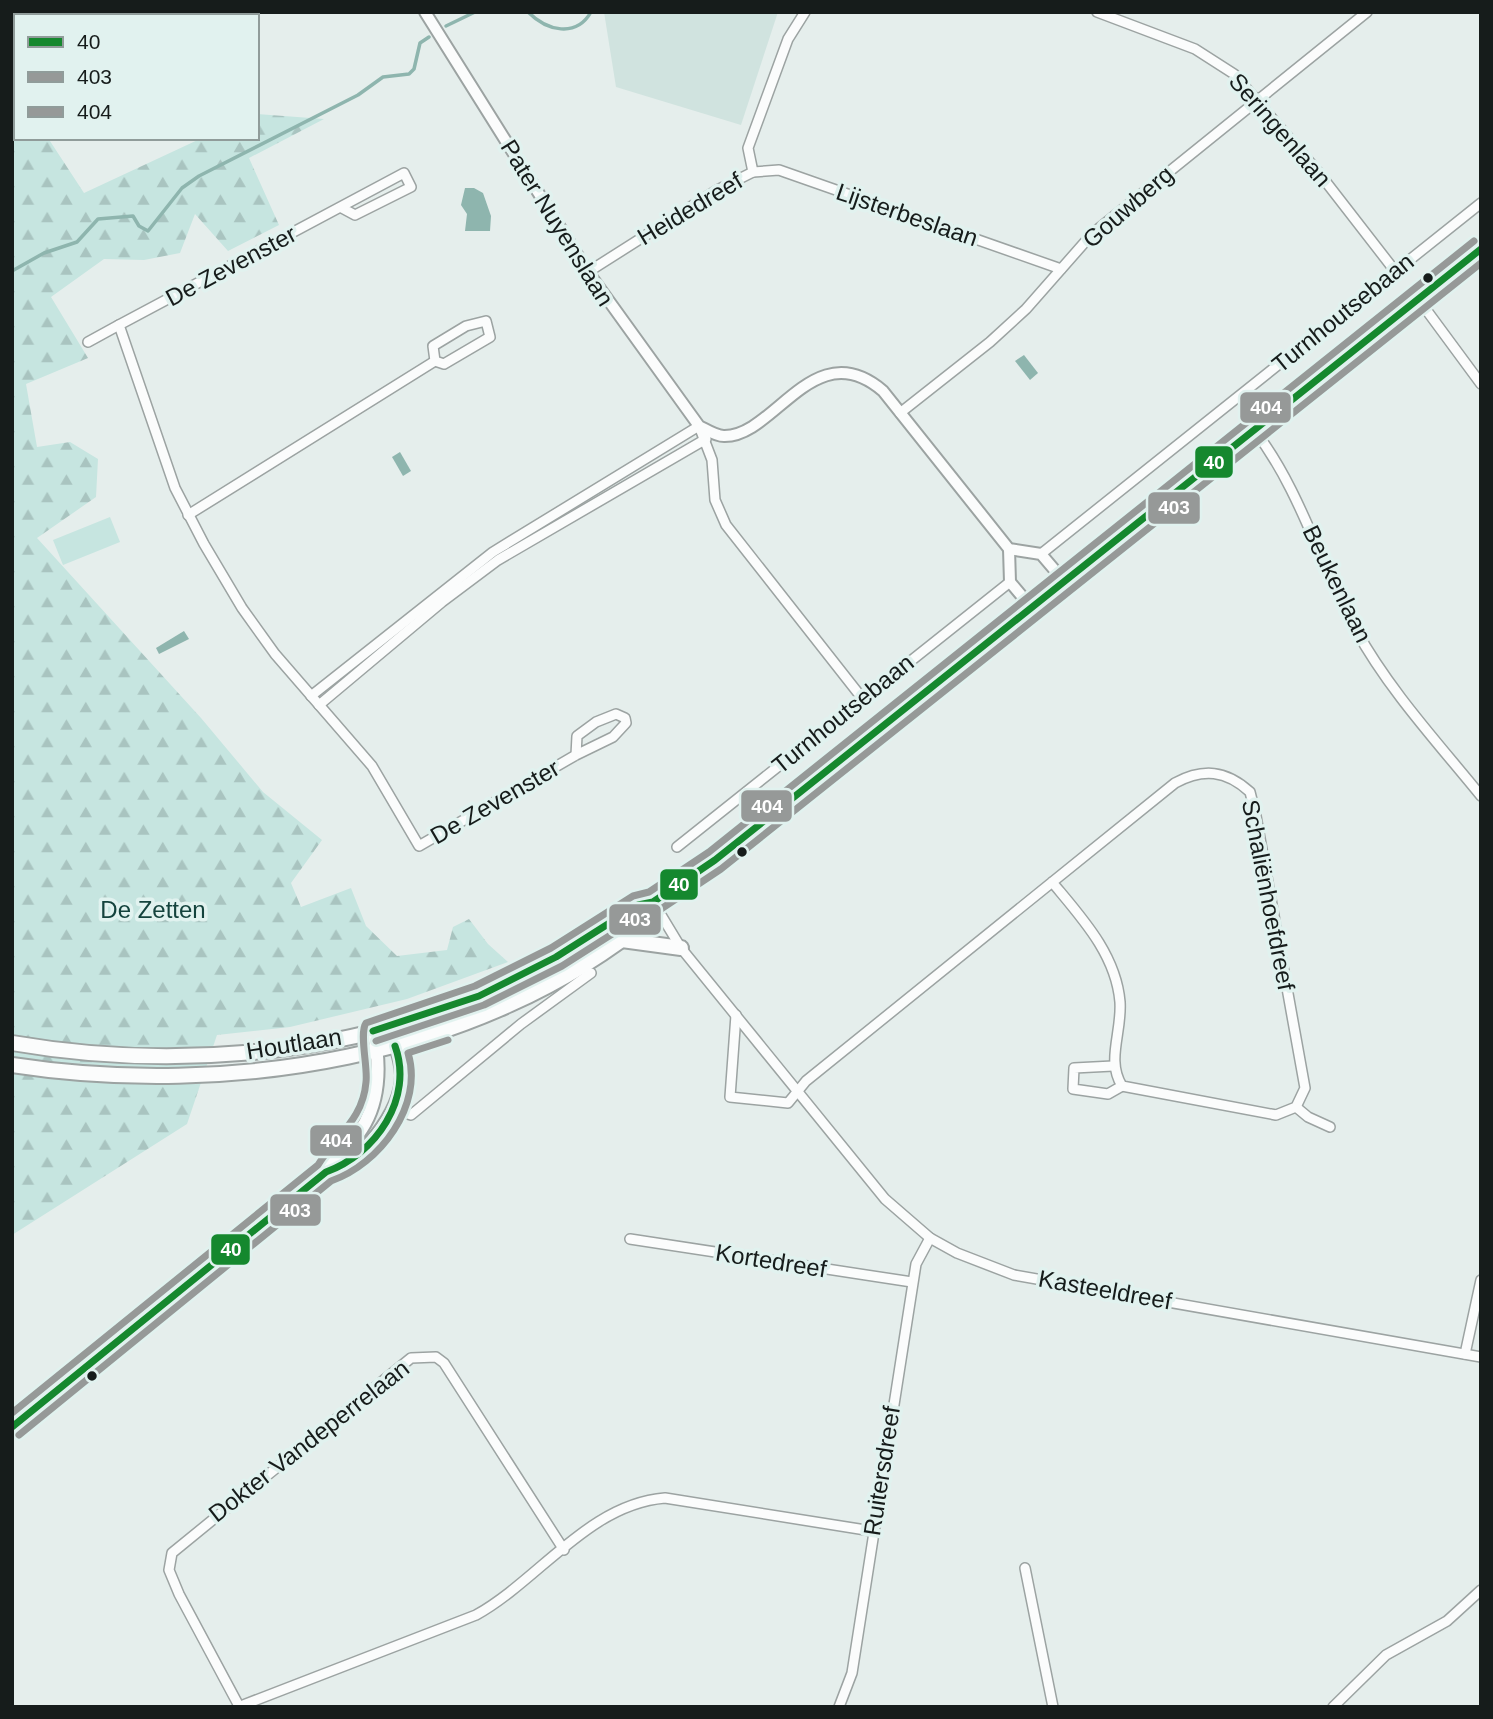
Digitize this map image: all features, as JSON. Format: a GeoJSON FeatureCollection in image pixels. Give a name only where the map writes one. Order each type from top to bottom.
{"type":"FeatureCollection","features":[{"type":"Feature","properties":{"kind":"main road","name":"Turnhoutsebaan"},"geometry":{"type":"LineString","coordinates":[[653,902],[722,855],[1481,249]]}},
{"type":"Feature","properties":{"kind":"main road","name":"Houtlaan"},"geometry":{"type":"LineString","coordinates":[[12,1044],[68,1053],[179,1057],[262,1051],[373,1031],[478,996],[556,957],[638,905],[653,902],[651,917],[622,940],[500,1006],[395,1046],[289,1068],[213,1076],[68,1073],[12,1065]]}},
{"type":"Feature","properties":{"kind":"main road"},"geometry":{"type":"LineString","coordinates":[[622,940],[681,948]]}},
{"type":"Feature","properties":{"kind":"main road"},"geometry":{"type":"LineString","coordinates":[[326,1172],[340,1169],[365,1149],[392,1109],[402,1073],[390,1027]]}},
{"type":"Feature","properties":{"kind":"main road"},"geometry":{"type":"LineString","coordinates":[[12,1427],[326,1172],[360,1132],[373,1103],[377,1050],[373,1031]]}},
{"type":"Feature","properties":{"kind":"main road"},"geometry":{"type":"LineString","coordinates":[[373,1103],[392,1109]]}},
{"type":"Feature","properties":{"kind":"street","name":"Pater Nuyenslaan"},"geometry":{"type":"LineString","coordinates":[[425,12],[587,272],[699,426],[712,460],[715,500],[726,525],[862,698]]}},
{"type":"Feature","properties":{"kind":"street","name":"Heidedreef"},"geometry":{"type":"LineString","coordinates":[[587,272],[716,190],[753,172],[748,148],[788,39],[805,12]]}},
{"type":"Feature","properties":{"kind":"street","name":"Seringenlaan"},"geometry":{"type":"LineString","coordinates":[[1097,12],[1195,50],[1217,61],[1234,74],[1258,99],[1395,271]]}},
{"type":"Feature","properties":{"kind":"street","name":"Gouwberg"},"geometry":{"type":"LineString","coordinates":[[900,412],[990,342],[1026,309],[1092,234],[1367,12]]}},
{"type":"Feature","properties":{"kind":"street","name":"Lijsterbeslaan"},"geometry":{"type":"LineString","coordinates":[[753,172],[779,170],[1060,269]]}},
{"type":"Feature","properties":{"kind":"street","name":"De Zevenster"},"geometry":{"type":"LineString","coordinates":[[88,342],[404,173],[411,187],[355,215],[342,208]]}},
{"type":"Feature","properties":{"kind":"street","name":"Turnhoutsebaan"},"geometry":{"type":"LineString","coordinates":[[1041,554],[1481,203]]}},
{"type":"Feature","properties":{"kind":"street"},"geometry":{"type":"LineString","coordinates":[[1419,300],[1481,384]]}},
{"type":"Feature","properties":{"kind":"street"},"geometry":{"type":"LineString","coordinates":[[486,321],[490,337],[444,364],[435,361],[433,346],[466,326],[486,321]]}},
{"type":"Feature","properties":{"kind":"street","name":"De Zevenster"},"geometry":{"type":"LineString","coordinates":[[118,325],[150,420],[188,515],[242,608],[318,705],[372,766],[419,846],[576,755],[613,737],[626,723],[625,718],[616,714],[586,729],[577,736],[576,755]]}},
{"type":"Feature","properties":{"kind":"street"},"geometry":{"type":"LineString","coordinates":[[188,515],[435,361]]}},
{"type":"Feature","properties":{"kind":"street"},"geometry":{"type":"LineString","coordinates":[[311,696],[496,556],[699,426],[720,437],[731,436],[749,427],[814,380],[837,375],[861,377],[875,384],[900,412],[1009,548],[1010,582],[1031,607]]}},
{"type":"Feature","properties":{"kind":"street","name":"Beukenlaan"},"geometry":{"type":"LineString","coordinates":[[1255,431],[1286,479],[1356,631],[1397,690],[1481,796]]}},
{"type":"Feature","properties":{"kind":"street"},"geometry":{"type":"LineString","coordinates":[[496,556],[594,505],[706,439]]}},
{"type":"Feature","properties":{"kind":"street"},"geometry":{"type":"LineString","coordinates":[[588,496],[594,505]]}},
{"type":"Feature","properties":{"kind":"street"},"geometry":{"type":"LineString","coordinates":[[1009,548],[1041,554],[1064,581]]}},
{"type":"Feature","properties":{"kind":"street","name":"Turnhoutsebaan"},"geometry":{"type":"LineString","coordinates":[[677,847],[1010,582]]}},
{"type":"Feature","properties":{"kind":"street"},"geometry":{"type":"LineString","coordinates":[[318,705],[407,625]]}},
{"type":"Feature","properties":{"kind":"street","name":"Schaliënhoefdreef"},"geometry":{"type":"LineString","coordinates":[[797,1093],[806,1081],[1175,783],[1193,774],[1222,774],[1240,783],[1250,792],[1256,817],[1305,1088],[1296,1107]]}},
{"type":"Feature","properties":{"kind":"street"},"geometry":{"type":"LineString","coordinates":[[1052,881],[1103,949],[1118,988],[1120,1030],[1113,1066],[1122,1086]]}},
{"type":"Feature","properties":{"kind":"street","name":"Kasteeldreef"},"geometry":{"type":"LineString","coordinates":[[653,902],[681,948],[885,1199],[930,1238],[957,1253],[1014,1275],[1481,1357]]}},
{"type":"Feature","properties":{"kind":"street"},"geometry":{"type":"LineString","coordinates":[[392,1109],[411,1115],[521,1024],[591,973]]}},
{"type":"Feature","properties":{"kind":"street"},"geometry":{"type":"LineString","coordinates":[[736,1015],[730,1097],[789,1103],[797,1093]]}},
{"type":"Feature","properties":{"kind":"street"},"geometry":{"type":"LineString","coordinates":[[1113,1066],[1074,1068],[1073,1089],[1108,1094],[1122,1086],[1276,1115],[1296,1107],[1308,1117],[1330,1127]]}},
{"type":"Feature","properties":{"kind":"street","name":"Ruitersdreef"},"geometry":{"type":"LineString","coordinates":[[839,1707],[852,1673],[912,1282],[916,1264],[930,1238]]}},
{"type":"Feature","properties":{"kind":"street","name":"Kortedreef"},"geometry":{"type":"LineString","coordinates":[[630,1239],[912,1282]]}},
{"type":"Feature","properties":{"kind":"street"},"geometry":{"type":"LineString","coordinates":[[1465,1354],[1481,1280]]}},
{"type":"Feature","properties":{"kind":"street","name":"Dokter Vandeperrelaan"},"geometry":{"type":"LineString","coordinates":[[239,1707],[179,1594],[169,1570],[172,1553],[411,1359],[436,1357],[444,1363],[564,1550]]}},
{"type":"Feature","properties":{"kind":"street"},"geometry":{"type":"LineString","coordinates":[[239,1707],[476,1615],[504,1599],[622,1507],[642,1500],[665,1498],[872,1531]]}},
{"type":"Feature","properties":{"kind":"street"},"geometry":{"type":"LineString","coordinates":[[1025,1568],[1054,1707]]}},
{"type":"Feature","properties":{"kind":"street"},"geometry":{"type":"LineString","coordinates":[[1333,1707],[1386,1654],[1447,1620],[1481,1590]]}},
{"type":"Feature","properties":{"kind":"shaded area"},"geometry":{"type":"Polygon","coordinates":[[[604,12],[778,12],[741,125],[616,87],[604,12]]]}},
{"type":"Feature","properties":{"kind":"shaded area"},"geometry":{"type":"Polygon","coordinates":[[[465,188],[474,188],[483,193],[491,216],[490,231],[465,231],[467,214],[461,205],[465,188]]]}},
{"type":"Feature","properties":{"kind":"shaded area"},"geometry":{"type":"Polygon","coordinates":[[[1024,355],[1038,373],[1030,380],[1015,361],[1024,355]]]}},
{"type":"Feature","properties":{"kind":"shaded area"},"geometry":{"type":"Polygon","coordinates":[[[400,452],[411,471],[403,476],[392,457],[400,452]]]}},
{"type":"Feature","properties":{"kind":"shaded area"},"geometry":{"type":"Polygon","coordinates":[[[184,631],[189,639],[159,654],[156,648],[184,631]]]}},
{"type":"Feature","properties":{"kind":"green space","name":"De Zetten"},"geometry":{"type":"Polygon","coordinates":[[[12,84],[14,140],[49,140],[84,193],[198,140],[259,140],[259,114],[324,119],[249,158],[279,225],[228,251],[195,214],[180,253],[144,260],[104,259],[51,297],[88,358],[26,384],[37,447],[70,442],[98,459],[96,497],[37,538],[201,718],[263,792],[322,840],[291,883],[301,907],[351,888],[366,926],[397,956],[447,950],[453,927],[469,919],[488,944],[508,962],[407,999],[290,1027],[217,1035],[187,1124],[12,1235],[12,84]]]}},
{"type":"Feature","properties":{"kind":"green space"},"geometry":{"type":"Polygon","coordinates":[[[110,517],[120,542],[63,565],[53,540],[110,517]]]}},
{"type":"Feature","properties":{"kind":"waterway"},"geometry":{"type":"LineString","coordinates":[[446,26],[475,12]]}},
{"type":"Feature","properties":{"kind":"waterway"},"geometry":{"type":"LineString","coordinates":[[528,12],[544,24],[561,29],[578,26],[591,12]]}},
{"type":"Feature","properties":{"kind":"waterway"},"geometry":{"type":"LineString","coordinates":[[12,271],[44,253],[77,242],[98,219],[133,216],[139,226],[148,231],[182,188],[199,176],[358,95],[383,77],[409,74],[414,69],[420,43],[429,37]]}},
{"type":"Feature","properties":{"kind":"transit line","name":"404"},"geometry":{"type":"LineString","coordinates":[[12,1413],[318,1165],[360,1107],[366,1076],[363,1034],[366,1023],[475,986],[551,948],[633,896],[649,892],[709,852],[1474,241]]}},
{"type":"Feature","properties":{"kind":"transit line","name":"40"},"geometry":{"type":"LineString","coordinates":[[373,1031],[479,996],[556,957],[638,905],[653,902],[715,860],[1481,249]]}},
{"type":"Feature","properties":{"kind":"transit line","name":"403"},"geometry":{"type":"LineString","coordinates":[[376,1041],[484,1005],[562,966],[642,915],[658,911],[721,869],[1481,263]]}},
{"type":"Feature","properties":{"kind":"transit line","name":"403"},"geometry":{"type":"LineString","coordinates":[[19,1435],[331,1181],[366,1161],[381,1147],[404,1112],[410,1093],[408,1053],[448,1040]]}},
{"type":"Feature","properties":{"kind":"transit line","name":"40"},"geometry":{"type":"LineString","coordinates":[[12,1427],[326,1172],[361,1152],[375,1138],[395,1104],[400,1066],[395,1046]]}}]}
